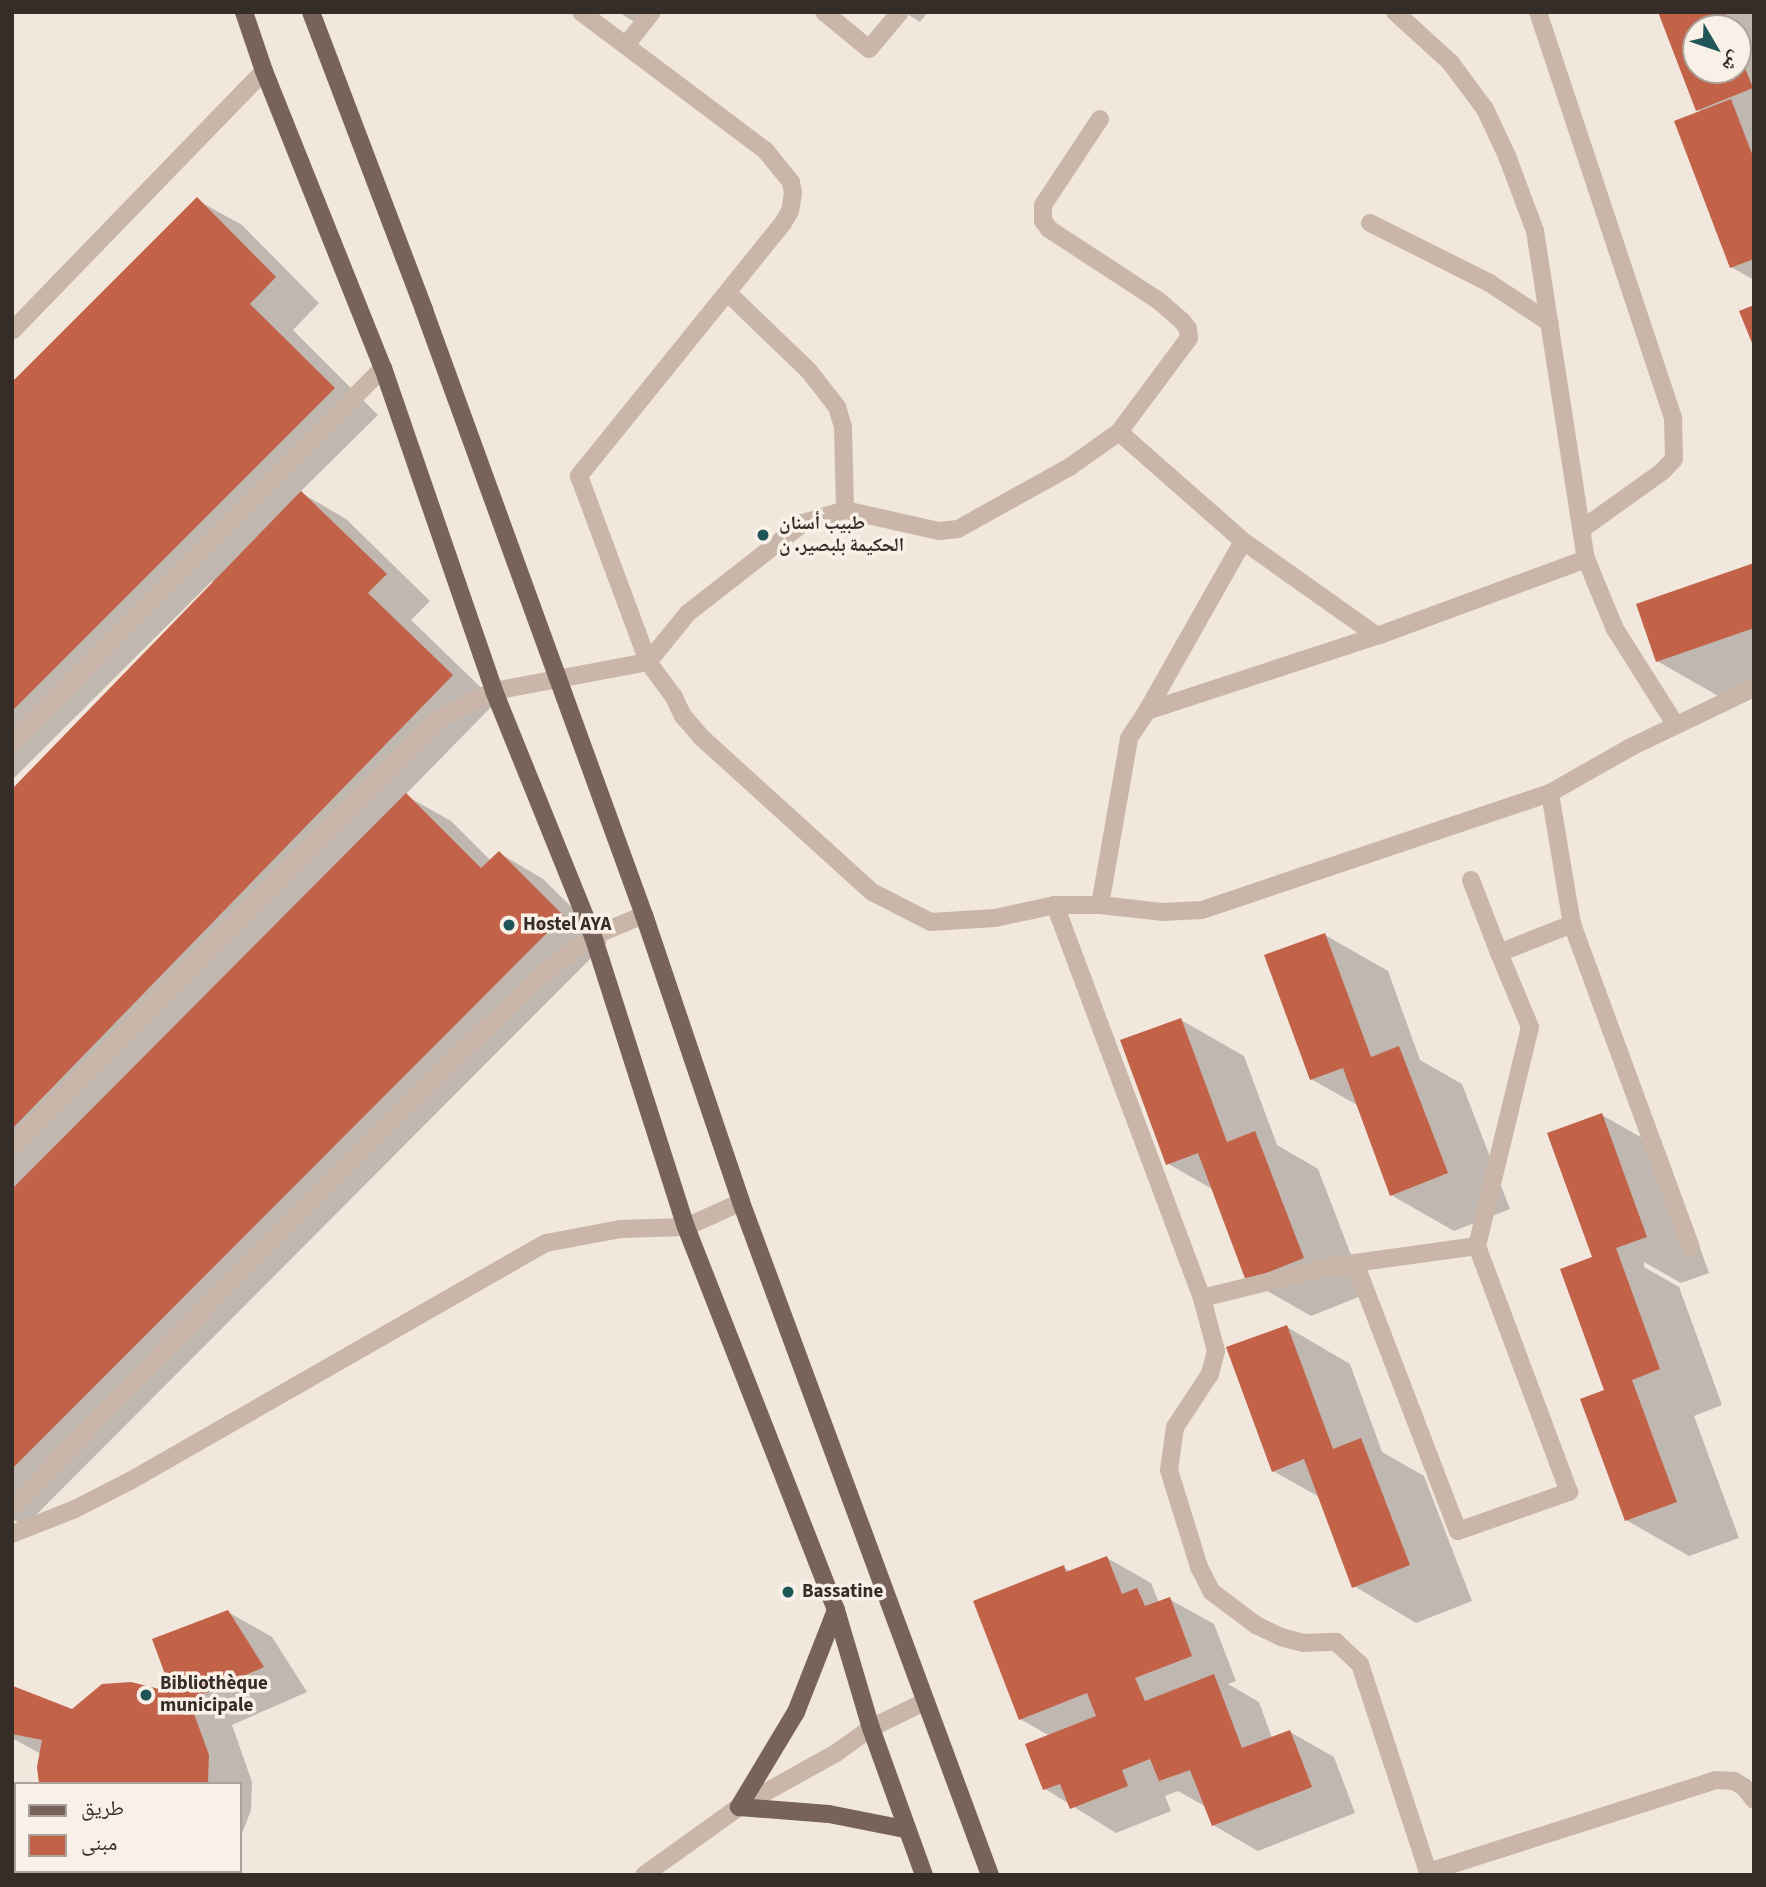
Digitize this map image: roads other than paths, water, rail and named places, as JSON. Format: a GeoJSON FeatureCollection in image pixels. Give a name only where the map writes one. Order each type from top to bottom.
{"type":"FeatureCollection","features":[{"type":"Feature","properties":{"kind":"main road"},"geometry":{"type":"LineString","coordinates":[[244,12],[264,71],[383,368],[495,691],[593,936],[686,1227],[836,1610],[871,1728],[905,1829],[924,1875]]}},
{"type":"Feature","properties":{"kind":"main road"},"geometry":{"type":"LineString","coordinates":[[311,12],[424,310],[644,915],[741,1202],[989,1875]]}},
{"type":"Feature","properties":{"kind":"main road"},"geometry":{"type":"LineString","coordinates":[[836,1610],[818,1663],[792,1721],[739,1807],[829,1814],[905,1829]]}},
{"type":"Feature","properties":{"kind":"street"},"geometry":{"type":"LineString","coordinates":[[581,12],[765,150],[791,182],[790,211],[783,223],[579,476],[648,662],[674,697],[683,716],[701,737],[872,892],[931,922],[995,918],[1055,905],[1100,905],[1162,912],[1202,911],[1550,793],[1675,724],[1754,688]]}},
{"type":"Feature","properties":{"kind":"street"},"geometry":{"type":"LineString","coordinates":[[626,45],[652,12]]}},
{"type":"Feature","properties":{"kind":"street"},"geometry":{"type":"LineString","coordinates":[[824,12],[869,49],[900,12]]}},
{"type":"Feature","properties":{"kind":"street"},"geometry":{"type":"LineString","coordinates":[[1395,12],[1450,62],[1485,109],[1507,156],[1535,231],[1586,559],[1615,629],[1675,724]]}},
{"type":"Feature","properties":{"kind":"street"},"geometry":{"type":"LineString","coordinates":[[1538,12],[1673,419],[1674,459],[1663,471],[1581,529]]}},
{"type":"Feature","properties":{"kind":"street"},"geometry":{"type":"LineString","coordinates":[[12,331],[264,71]]}},
{"type":"Feature","properties":{"kind":"street"},"geometry":{"type":"LineString","coordinates":[[12,1147],[440,718],[495,691],[648,662],[688,613],[803,523],[845,510],[939,531],[958,529],[1071,466],[1119,432],[1189,338],[1188,330],[1182,321],[1159,301],[1049,229],[1043,221],[1043,205],[1100,119]]}},
{"type":"Feature","properties":{"kind":"street"},"geometry":{"type":"LineString","coordinates":[[1370,223],[1488,282],[1550,323]]}},
{"type":"Feature","properties":{"kind":"street"},"geometry":{"type":"LineString","coordinates":[[728,293],[809,370],[837,407],[843,427],[845,510]]}},
{"type":"Feature","properties":{"kind":"street"},"geometry":{"type":"LineString","coordinates":[[12,742],[383,368]]}},
{"type":"Feature","properties":{"kind":"street"},"geometry":{"type":"LineString","coordinates":[[1119,432],[1243,541],[1377,636]]}},
{"type":"Feature","properties":{"kind":"street"},"geometry":{"type":"LineString","coordinates":[[1100,905],[1129,738],[1243,541]]}},
{"type":"Feature","properties":{"kind":"street"},"geometry":{"type":"LineString","coordinates":[[1147,711],[1377,636],[1586,559]]}},
{"type":"Feature","properties":{"kind":"street"},"geometry":{"type":"LineString","coordinates":[[1550,793],[1572,924],[1691,1247]]}},
{"type":"Feature","properties":{"kind":"street"},"geometry":{"type":"LineString","coordinates":[[1355,1263],[1458,1531],[1569,1492],[1477,1246],[1530,1027],[1471,880]]}},
{"type":"Feature","properties":{"kind":"street"},"geometry":{"type":"LineString","coordinates":[[1055,905],[1202,1298],[1216,1351],[1210,1374],[1175,1427],[1169,1470],[1199,1567],[1212,1592],[1256,1625],[1281,1637],[1303,1643],[1336,1642],[1360,1664],[1428,1873],[1716,1780],[1734,1781],[1744,1787],[1754,1800]]}},
{"type":"Feature","properties":{"kind":"street"},"geometry":{"type":"LineString","coordinates":[[12,1508],[218,1295],[464,1049],[550,968],[593,936],[644,915]]}},
{"type":"Feature","properties":{"kind":"street"},"geometry":{"type":"LineString","coordinates":[[1499,953],[1572,924]]}},
{"type":"Feature","properties":{"kind":"street"},"geometry":{"type":"LineString","coordinates":[[12,1534],[75,1509],[130,1481],[546,1244],[620,1229],[686,1227],[741,1202]]}},
{"type":"Feature","properties":{"kind":"street"},"geometry":{"type":"LineString","coordinates":[[1202,1298],[1323,1268],[1477,1246]]}},
{"type":"Feature","properties":{"kind":"street"},"geometry":{"type":"LineString","coordinates":[[644,1875],[739,1807],[836,1753],[871,1728],[926,1701]]}},
{"type":"Feature","properties":{"kind":"place","name":"طبيب أسنان الحكيمة بلبصير. ن"},"geometry":{"type":"Point","coordinates":[763,535]}},
{"type":"Feature","properties":{"kind":"place","name":"Hostel AYA"},"geometry":{"type":"Point","coordinates":[509,925]}},
{"type":"Feature","properties":{"kind":"place","name":"Bassatine"},"geometry":{"type":"Point","coordinates":[788,1592]}},
{"type":"Feature","properties":{"kind":"place","name":"Bibliothèque municipale"},"geometry":{"type":"Point","coordinates":[146,1695]}}]}
